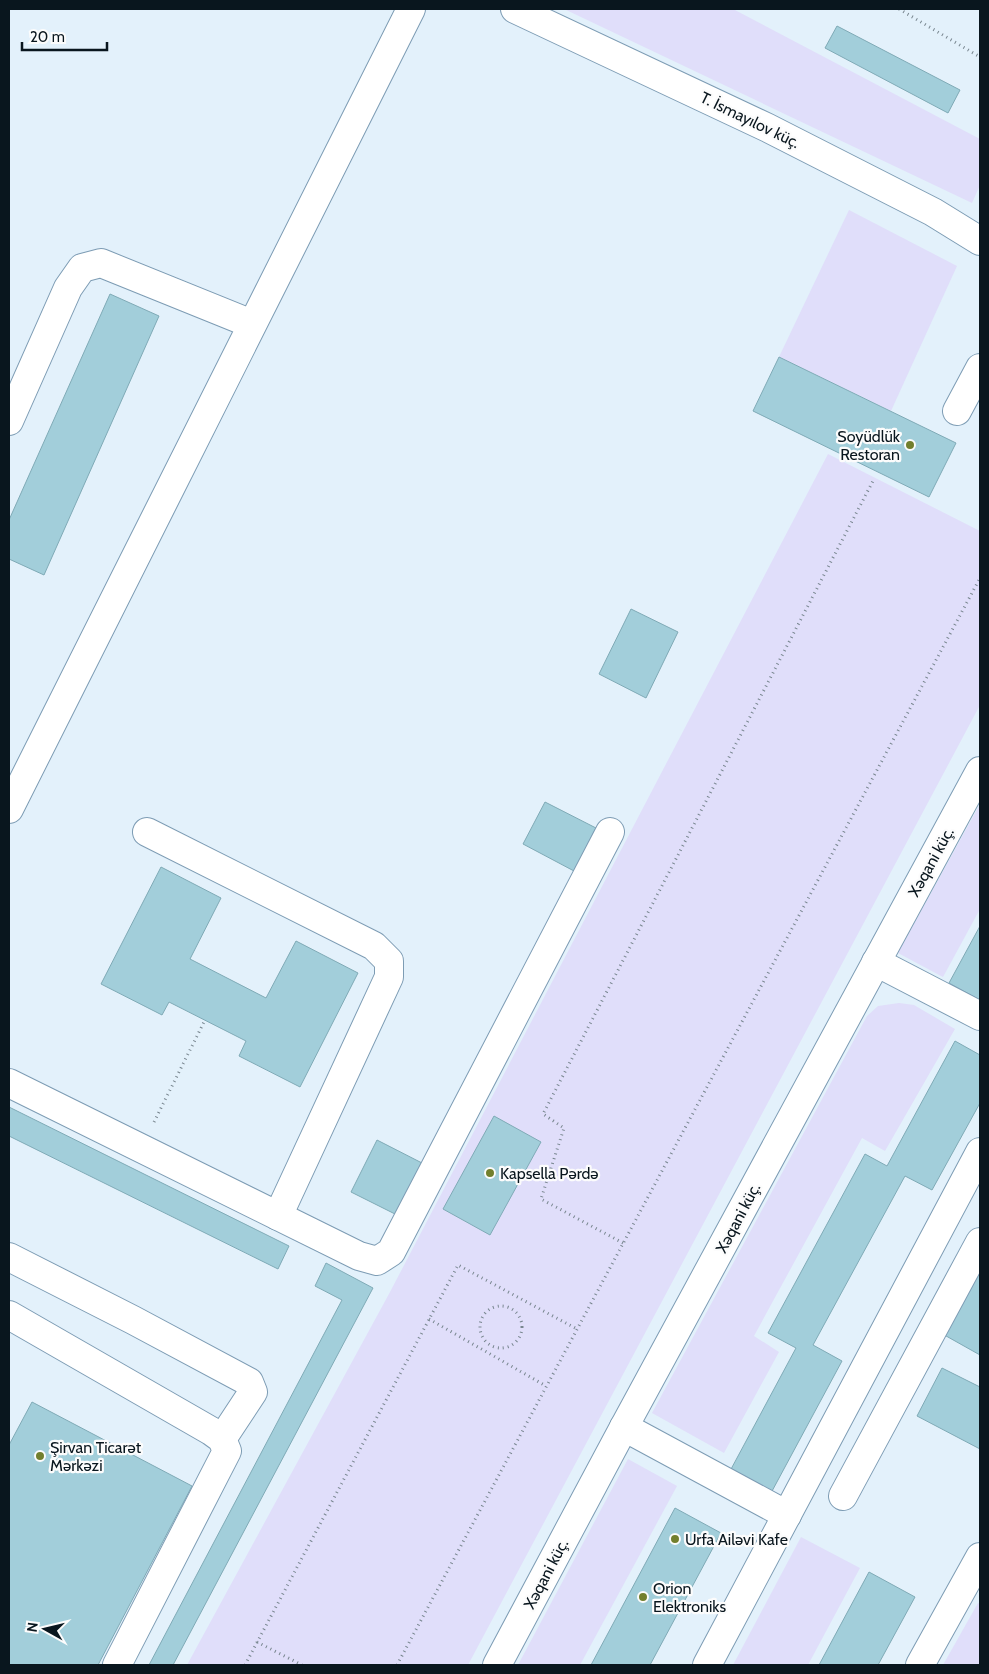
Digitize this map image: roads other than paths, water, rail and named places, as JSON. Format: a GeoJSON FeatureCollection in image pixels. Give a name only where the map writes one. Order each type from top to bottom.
{"type":"FeatureCollection","features":[{"type":"Feature","properties":{"kind":"street"},"geometry":{"type":"LineString","coordinates":[[9,809],[411,9]]}},
{"type":"Feature","properties":{"kind":"street","name":"T. İsmayılov küç."},"geometry":{"type":"LineString","coordinates":[[515,9],[768,128],[933,212],[980,241]]}},
{"type":"Feature","properties":{"kind":"street"},"geometry":{"type":"LineString","coordinates":[[9,421],[68,288],[82,268],[101,263],[252,324]]}},
{"type":"Feature","properties":{"kind":"street"},"geometry":{"type":"LineString","coordinates":[[957,411],[980,368]]}},
{"type":"Feature","properties":{"kind":"street","name":"Xəqani küç."},"geometry":{"type":"LineString","coordinates":[[497,1665],[980,771]]}},
{"type":"Feature","properties":{"kind":"street"},"geometry":{"type":"LineString","coordinates":[[147,832],[374,946],[389,961],[389,977],[278,1216]]}},
{"type":"Feature","properties":{"kind":"street"},"geometry":{"type":"LineString","coordinates":[[9,1083],[359,1256],[377,1261],[391,1252],[610,832]]}},
{"type":"Feature","properties":{"kind":"street"},"geometry":{"type":"LineString","coordinates":[[876,962],[980,1016]]}},
{"type":"Feature","properties":{"kind":"street"},"geometry":{"type":"LineString","coordinates":[[707,1665],[980,1152]]}},
{"type":"Feature","properties":{"kind":"street"},"geometry":{"type":"LineString","coordinates":[[843,1496],[980,1242]]}},
{"type":"Feature","properties":{"kind":"street"},"geometry":{"type":"LineString","coordinates":[[11,1263],[133,1320],[249,1382],[253,1392],[222,1439]]}},
{"type":"Feature","properties":{"kind":"street"},"geometry":{"type":"LineString","coordinates":[[9,1315],[211,1431],[222,1439],[227,1451],[117,1665]]}},
{"type":"Feature","properties":{"kind":"street"},"geometry":{"type":"LineString","coordinates":[[624,1427],[787,1515]]}},
{"type":"Feature","properties":{"kind":"street"},"geometry":{"type":"LineString","coordinates":[[920,1665],[980,1557]]}},
{"type":"Feature","properties":{"kind":"place","name":"Soyüdlük Restoran"},"geometry":{"type":"Point","coordinates":[910,445]}},
{"type":"Feature","properties":{"kind":"place","name":"Kapsella Pərdə"},"geometry":{"type":"Point","coordinates":[490,1173]}},
{"type":"Feature","properties":{"kind":"place","name":"Şirvan Ticarət Mərkəzi"},"geometry":{"type":"Point","coordinates":[40,1456]}},
{"type":"Feature","properties":{"kind":"place","name":"Urfa Ailəvi Kafe"},"geometry":{"type":"Point","coordinates":[675,1539]}},
{"type":"Feature","properties":{"kind":"place","name":"Orion Elektroniks"},"geometry":{"type":"Point","coordinates":[643,1597]}}]}
